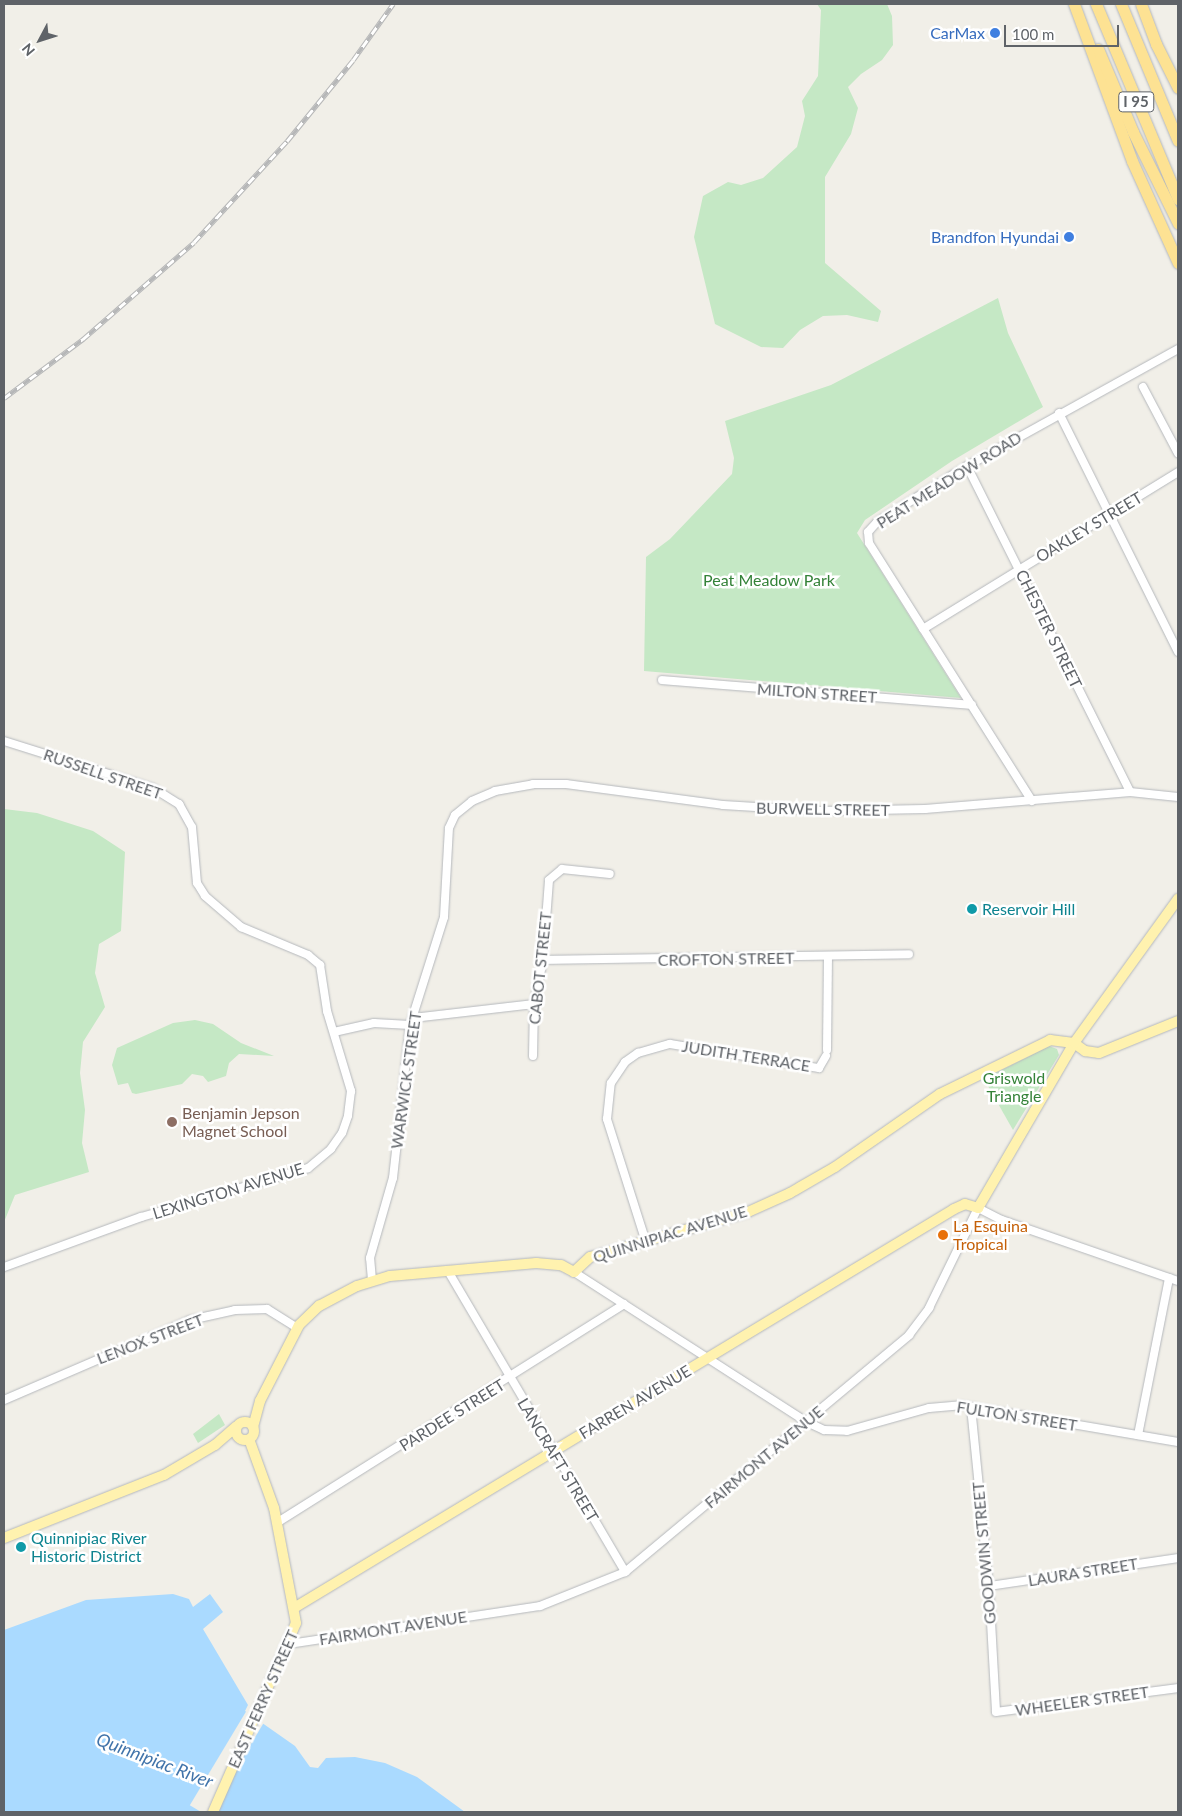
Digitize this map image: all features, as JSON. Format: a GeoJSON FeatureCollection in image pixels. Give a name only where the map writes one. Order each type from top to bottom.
{"type":"FeatureCollection","features":[{"type":"Feature","properties":{"kind":"highway"},"geometry":{"type":"LineString","coordinates":[[1074,4],[1132,161],[1178,263]]}},
{"type":"Feature","properties":{"kind":"highway"},"geometry":{"type":"LineString","coordinates":[[1079,4],[1133,132],[1178,222]]}},
{"type":"Feature","properties":{"kind":"highway","name":"I 95"},"geometry":{"type":"LineString","coordinates":[[1096,4],[1178,199]]}},
{"type":"Feature","properties":{"kind":"highway","name":"I 95"},"geometry":{"type":"LineString","coordinates":[[1121,4],[1178,141]]}},
{"type":"Feature","properties":{"kind":"highway"},"geometry":{"type":"LineString","coordinates":[[1141,4],[1178,99]]}},
{"type":"Feature","properties":{"kind":"highway"},"geometry":{"type":"LineString","coordinates":[[1156,44],[1178,88]]}},
{"type":"Feature","properties":{"kind":"main road","name":"FAIRMONT AVENUE"},"geometry":{"type":"LineString","coordinates":[[978,1208],[1074,1043],[1178,899]]}},
{"type":"Feature","properties":{"kind":"main road","name":"QUINNIPIAC AVENUE"},"geometry":{"type":"LineString","coordinates":[[215,1445],[245,1439],[253,1427],[260,1401],[297,1328],[323,1303],[372,1280],[536,1263],[561,1265],[574,1272],[590,1257],[645,1239],[748,1212],[790,1193],[835,1167],[940,1094],[1050,1040],[1074,1043],[1085,1051],[1099,1053],[1178,1021]]}},
{"type":"Feature","properties":{"kind":"main road","name":"FARREN AVENUE"},"geometry":{"type":"LineString","coordinates":[[294,1608],[954,1209],[965,1204],[978,1208]]}},
{"type":"Feature","properties":{"kind":"main road","name":"QUINNIPIAC AVENUE"},"geometry":{"type":"LineString","coordinates":[[4,1538],[158,1478],[215,1445],[239,1425],[260,1401]]}},
{"type":"Feature","properties":{"kind":"main road"},"geometry":{"type":"LineString","coordinates":[[239,1425],[248,1422],[253,1427]]}},
{"type":"Feature","properties":{"kind":"main road","name":"EAST FERRY STREET"},"geometry":{"type":"LineString","coordinates":[[213,1812],[289,1644],[296,1623],[278,1522],[245,1439],[236,1434],[239,1425]]}},
{"type":"Feature","properties":{"kind":"street","name":"PEAT MEADOW ROAD"},"geometry":{"type":"LineString","coordinates":[[1032,801],[870,543],[868,532],[878,522],[967,466],[1178,349]]}},
{"type":"Feature","properties":{"kind":"street"},"geometry":{"type":"LineString","coordinates":[[1142,387],[1178,453]]}},
{"type":"Feature","properties":{"kind":"street"},"geometry":{"type":"LineString","coordinates":[[1060,413],[1178,652]]}},
{"type":"Feature","properties":{"kind":"street","name":"CHESTER STREET"},"geometry":{"type":"LineString","coordinates":[[967,466],[1130,792]]}},
{"type":"Feature","properties":{"kind":"street","name":"OAKLEY STREET"},"geometry":{"type":"LineString","coordinates":[[923,629],[1178,472]]}},
{"type":"Feature","properties":{"kind":"street","name":"MILTON STREET"},"geometry":{"type":"LineString","coordinates":[[662,680],[972,705]]}},
{"type":"Feature","properties":{"kind":"street","name":"RUSSELL STREET"},"geometry":{"type":"LineString","coordinates":[[4,741],[147,786],[171,798],[185,813],[192,827],[195,872],[200,889],[240,927],[308,955],[320,965],[327,1011],[334,1032]]}},
{"type":"Feature","properties":{"kind":"street","name":"BURWELL STREET"},"geometry":{"type":"LineString","coordinates":[[472,801],[518,786],[548,784],[795,810],[873,812],[1130,792],[1178,797]]}},
{"type":"Feature","properties":{"kind":"street","name":"WARWICK STREET"},"geometry":{"type":"LineString","coordinates":[[372,1280],[370,1258],[393,1178],[412,1022],[444,917],[449,828],[455,815],[472,801]]}},
{"type":"Feature","properties":{"kind":"street","name":"CABOT STREET"},"geometry":{"type":"LineString","coordinates":[[533,1056],[534,1004],[543,960],[549,880],[562,869],[610,874]]}},
{"type":"Feature","properties":{"kind":"street","name":"CROFTON STREET"},"geometry":{"type":"LineString","coordinates":[[543,960],[828,958],[909,954]]}},
{"type":"Feature","properties":{"kind":"street","name":"JUDITH TERRACE"},"geometry":{"type":"LineString","coordinates":[[645,1239],[607,1119],[611,1083],[625,1062],[638,1053],[670,1044],[820,1068],[826,1053],[828,958]]}},
{"type":"Feature","properties":{"kind":"street"},"geometry":{"type":"LineString","coordinates":[[334,1032],[374,1023],[412,1022],[534,1004]]}},
{"type":"Feature","properties":{"kind":"street","name":"LEXINGTON AVENUE"},"geometry":{"type":"LineString","coordinates":[[4,1267],[141,1217],[289,1175],[314,1164],[337,1141],[345,1125],[350,1102],[349,1079],[334,1032]]}},
{"type":"Feature","properties":{"kind":"street"},"geometry":{"type":"LineString","coordinates":[[978,1208],[1002,1220],[1178,1281]]}},
{"type":"Feature","properties":{"kind":"street","name":"FAIRMONT AVENUE"},"geometry":{"type":"LineString","coordinates":[[289,1644],[540,1606],[625,1572],[909,1335],[929,1308],[978,1208]]}},
{"type":"Feature","properties":{"kind":"street","name":"LANCRAFT STREET"},"geometry":{"type":"LineString","coordinates":[[448,1271],[625,1572]]}},
{"type":"Feature","properties":{"kind":"street","name":"FULTON STREET"},"geometry":{"type":"LineString","coordinates":[[574,1272],[807,1422],[824,1430],[847,1431],[929,1408],[971,1407],[1178,1442]]}},
{"type":"Feature","properties":{"kind":"street"},"geometry":{"type":"LineString","coordinates":[[1138,1435],[1169,1278]]}},
{"type":"Feature","properties":{"kind":"street","name":"PARDEE STREET"},"geometry":{"type":"LineString","coordinates":[[278,1522],[510,1379],[624,1304]]}},
{"type":"Feature","properties":{"kind":"street","name":"LENOX STREET"},"geometry":{"type":"LineString","coordinates":[[4,1400],[190,1320],[235,1310],[267,1309],[297,1328]]}},
{"type":"Feature","properties":{"kind":"street","name":"GOODWIN STREET"},"geometry":{"type":"LineString","coordinates":[[971,1407],[989,1586],[996,1700]]}},
{"type":"Feature","properties":{"kind":"street","name":"LAURA STREET"},"geometry":{"type":"LineString","coordinates":[[989,1586],[1178,1558]]}},
{"type":"Feature","properties":{"kind":"street","name":"WHEELER STREET"},"geometry":{"type":"LineString","coordinates":[[996,1700],[996,1712],[1178,1688]]}},
{"type":"Feature","properties":{"kind":"green space"},"geometry":{"type":"Polygon","coordinates":[[[817,4],[887,4],[892,16],[893,45],[882,60],[861,74],[848,87],[858,108],[851,134],[825,177],[825,263],[881,311],[878,322],[847,315],[823,316],[800,330],[783,348],[761,347],[715,324],[694,237],[703,196],[728,182],[741,185],[763,178],[797,147],[805,116],[802,101],[818,76],[821,10],[817,4]]]}},
{"type":"Feature","properties":{"kind":"green space","name":"Peat Meadow Park"},"geometry":{"type":"Polygon","coordinates":[[[998,298],[1008,333],[1043,407],[952,461],[865,520],[857,533],[961,698],[644,671],[646,557],[670,539],[732,474],[734,458],[725,421],[831,385],[998,298]]]}},
{"type":"Feature","properties":{"kind":"green space"},"geometry":{"type":"Polygon","coordinates":[[[4,809],[37,813],[93,831],[125,852],[121,931],[99,944],[95,973],[105,1007],[83,1042],[80,1073],[85,1110],[82,1143],[89,1172],[15,1195],[4,1222],[4,809]]]}},
{"type":"Feature","properties":{"kind":"green space"},"geometry":{"type":"Polygon","coordinates":[[[195,1020],[213,1024],[241,1043],[274,1056],[239,1054],[229,1063],[226,1076],[208,1082],[203,1076],[192,1074],[182,1084],[136,1094],[132,1093],[128,1083],[118,1085],[112,1065],[117,1048],[173,1023],[195,1020]]]}},
{"type":"Feature","properties":{"kind":"green space","name":"Griswold Triangle"},"geometry":{"type":"Polygon","coordinates":[[[1049,1046],[1057,1049],[1059,1055],[1013,1130],[984,1079],[1049,1046]]]}},
{"type":"Feature","properties":{"kind":"green space"},"geometry":{"type":"Polygon","coordinates":[[[219,1414],[225,1425],[198,1443],[193,1434],[219,1414]]]}},
{"type":"Feature","properties":{"kind":"water","name":"Quinnipiac River"},"geometry":{"type":"Polygon","coordinates":[[[173,1594],[189,1599],[193,1607],[210,1594],[223,1612],[203,1629],[248,1705],[245,1711],[295,1746],[310,1767],[318,1768],[326,1758],[355,1757],[385,1763],[417,1777],[465,1812],[4,1812],[4,1630],[86,1600],[173,1594]]]}},
{"type":"Feature","properties":{"kind":"pier"},"geometry":{"type":"Polygon","coordinates":[[[247,1710],[265,1721],[210,1812],[201,1812],[190,1805],[247,1710]]]}},
{"type":"Feature","properties":{"kind":"railway"},"geometry":{"type":"LineString","coordinates":[[4,398],[83,339],[194,242],[287,141],[353,60],[393,4]]}},
{"type":"Feature","properties":{"kind":"place","name":"CarMax"},"geometry":{"type":"Point","coordinates":[995,33]}},
{"type":"Feature","properties":{"kind":"place","name":"Brandfon Hyundai"},"geometry":{"type":"Point","coordinates":[1069,237]}},
{"type":"Feature","properties":{"kind":"place","name":"Reservoir Hill"},"geometry":{"type":"Point","coordinates":[972,909]}},
{"type":"Feature","properties":{"kind":"place","name":"Benjamin Jepson Magnet School"},"geometry":{"type":"Point","coordinates":[172,1122]}},
{"type":"Feature","properties":{"kind":"place","name":"La Esquina Tropical"},"geometry":{"type":"Point","coordinates":[943,1235]}},
{"type":"Feature","properties":{"kind":"place","name":"Quinnipiac River Historic District"},"geometry":{"type":"Point","coordinates":[21,1547]}}]}
